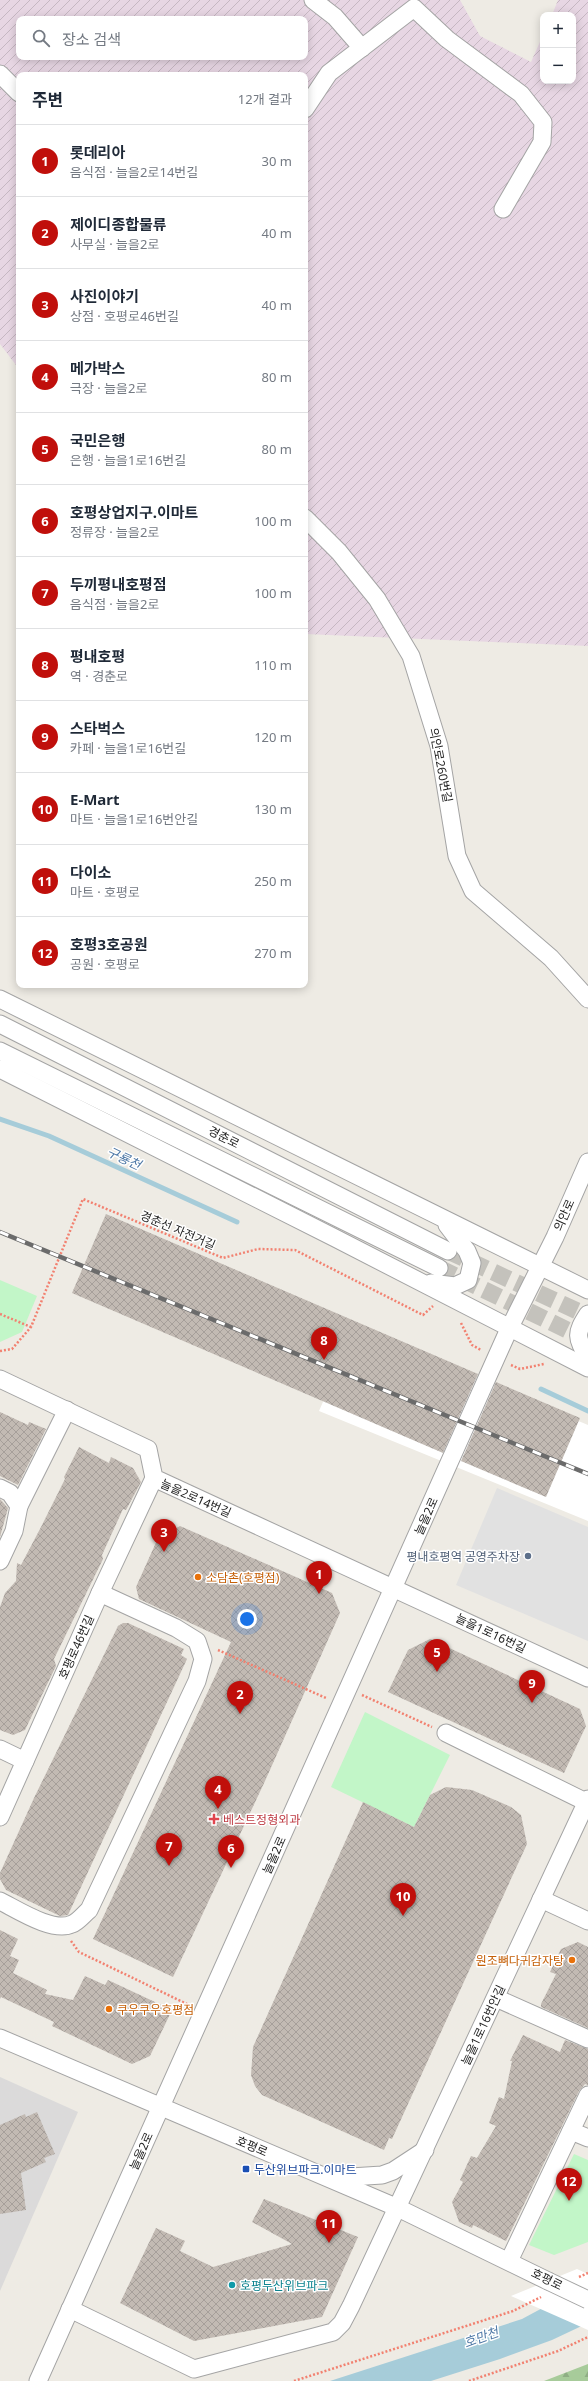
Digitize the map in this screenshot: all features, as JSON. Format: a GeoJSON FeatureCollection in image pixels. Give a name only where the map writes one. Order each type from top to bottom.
{"type":"FeatureCollection","features":[{"type":"Feature","properties":{"kind":"street"},"geometry":{"type":"LineString","coordinates":[[313,0],[336,17],[362,48]]}},
{"type":"Feature","properties":{"kind":"street"},"geometry":{"type":"LineString","coordinates":[[308,104],[329,73],[414,8],[447,39],[521,94],[543,122],[542,142],[503,210]]}},
{"type":"Feature","properties":{"kind":"street"},"geometry":{"type":"LineString","coordinates":[[0,74],[16,90]]}},
{"type":"Feature","properties":{"kind":"street","name":"의안로260번길"},"geometry":{"type":"LineString","coordinates":[[308,521],[339,552],[377,599],[411,656],[439,746],[457,856],[473,891],[551,958],[588,999]]}},
{"type":"Feature","properties":{"kind":"street"},"geometry":{"type":"LineString","coordinates":[[0,999],[588,1290]]}},
{"type":"Feature","properties":{"kind":"street","name":"경춘로"},"geometry":{"type":"LineString","coordinates":[[0,1024],[448,1250]]}},
{"type":"Feature","properties":{"kind":"street","name":"경춘로"},"geometry":{"type":"LineString","coordinates":[[0,1051],[439,1268]]}},
{"type":"Feature","properties":{"kind":"street"},"geometry":{"type":"LineString","coordinates":[[0,1070],[588,1368]]}},
{"type":"Feature","properties":{"kind":"street","name":"의안로"},"geometry":{"type":"LineString","coordinates":[[509,1329],[540,1267],[588,1162]]}},
{"type":"Feature","properties":{"kind":"street"},"geometry":{"type":"LineString","coordinates":[[414,1279],[438,1285],[455,1286],[468,1280],[472,1263],[467,1251],[442,1219]]}},
{"type":"Feature","properties":{"kind":"street"},"geometry":{"type":"LineString","coordinates":[[588,1314],[578,1329],[579,1342],[588,1358]]}},
{"type":"Feature","properties":{"kind":"street","name":"늘을2로"},"geometry":{"type":"LineString","coordinates":[[38,2381],[509,1329]]}},
{"type":"Feature","properties":{"kind":"street","name":"늘을2로14번길"},"geometry":{"type":"LineString","coordinates":[[0,1379],[148,1448],[154,1478],[394,1587]]}},
{"type":"Feature","properties":{"kind":"street"},"geometry":{"type":"LineString","coordinates":[[0,1561],[14,1531],[19,1506],[67,1410]]}},
{"type":"Feature","properties":{"kind":"street","name":"호평로46번길"},"geometry":{"type":"LineString","coordinates":[[0,1817],[100,1593],[154,1478]]}},
{"type":"Feature","properties":{"kind":"street"},"geometry":{"type":"LineString","coordinates":[[0,1488],[10,1493],[19,1506]]}},
{"type":"Feature","properties":{"kind":"street","name":"늘을1로16번길"},"geometry":{"type":"LineString","coordinates":[[394,1587],[588,1678]]}},
{"type":"Feature","properties":{"kind":"street"},"geometry":{"type":"LineString","coordinates":[[0,1901],[40,1921],[62,1927],[74,1924],[89,1910],[197,1681],[203,1660],[197,1641],[176,1628],[100,1593]]}},
{"type":"Feature","properties":{"kind":"street"},"geometry":{"type":"LineString","coordinates":[[446,1733],[587,1801]]}},
{"type":"Feature","properties":{"kind":"street"},"geometry":{"type":"LineString","coordinates":[[0,1749],[25,1761]]}},
{"type":"Feature","properties":{"kind":"street","name":"늘을1로16번안길"},"geometry":{"type":"LineString","coordinates":[[70,2309],[194,2369],[333,2332],[342,2322],[351,2306],[398,2208],[587,1801]]}},
{"type":"Feature","properties":{"kind":"street"},"geometry":{"type":"LineString","coordinates":[[541,1899],[588,1921]]}},
{"type":"Feature","properties":{"kind":"street"},"geometry":{"type":"LineString","coordinates":[[496,1998],[588,2039]]}},
{"type":"Feature","properties":{"kind":"street","name":"호평로"},"geometry":{"type":"LineString","coordinates":[[0,2038],[398,2208],[509,2260],[588,2300]]}},
{"type":"Feature","properties":{"kind":"street"},"geometry":{"type":"LineString","coordinates":[[509,2260],[588,2095]]}},
{"type":"Feature","properties":{"kind":"street"},"geometry":{"type":"LineString","coordinates":[[571,2130],[588,2138]]}},
{"type":"Feature","properties":{"kind":"street"},"geometry":{"type":"LineString","coordinates":[[330,2179],[382,2175],[393,2171],[425,2150]]}},
{"type":"Feature","properties":{"kind":"path","name":"경춘선 자전거길"},"geometry":{"type":"LineString","coordinates":[[0,1351],[12,1349],[31,1327],[83,1200],[223,1258],[258,1249],[295,1250],[423,1315],[434,1306],[439,1310]]}},
{"type":"Feature","properties":{"kind":"path"},"geometry":{"type":"LineString","coordinates":[[0,1314],[31,1327]]}},
{"type":"Feature","properties":{"kind":"path"},"geometry":{"type":"LineString","coordinates":[[457,1320],[462,1324],[472,1345],[520,1370],[548,1364]]}},
{"type":"Feature","properties":{"kind":"path"},"geometry":{"type":"LineString","coordinates":[[197,1641],[341,1705]]}},
{"type":"Feature","properties":{"kind":"path"},"geometry":{"type":"LineString","coordinates":[[349,1689],[446,1733]]}},
{"type":"Feature","properties":{"kind":"path"},"geometry":{"type":"LineString","coordinates":[[62,1927],[79,1952],[204,2012]]}},
{"type":"Feature","properties":{"kind":"path"},"geometry":{"type":"LineString","coordinates":[[294,2381],[513,2311]]}},
{"type":"Feature","properties":{"kind":"path"},"geometry":{"type":"LineString","coordinates":[[469,2381],[558,2352],[588,2337]]}},
{"type":"Feature","properties":{"kind":"shaded area"},"geometry":{"type":"Polygon","coordinates":[[[0,0],[460,0],[480,36],[531,62],[540,42],[540,84],[576,84],[576,12],[553,12],[558,0],[588,0],[588,646],[308,634],[308,72],[16,72],[16,365],[0,344],[0,0]]]}},
{"type":"Feature","properties":{"kind":"shaded area","name":"평내호평역 공영주차장"},"geometry":{"type":"Polygon","coordinates":[[[497,1488],[588,1527],[588,1641],[456,1585],[497,1488]]]}},
{"type":"Feature","properties":{"kind":"shaded area"},"geometry":{"type":"Polygon","coordinates":[[[0,2077],[78,2112],[0,2291],[0,2077]]]}},
{"type":"Feature","properties":{"kind":"green space"},"geometry":{"type":"Polygon","coordinates":[[[0,1280],[37,1296],[22,1332],[0,1342],[0,1280]]]}},
{"type":"Feature","properties":{"kind":"green space"},"geometry":{"type":"Polygon","coordinates":[[[365,1712],[450,1755],[414,1827],[331,1787],[365,1712]]]}},
{"type":"Feature","properties":{"kind":"green space"},"geometry":{"type":"Polygon","coordinates":[[[574,2154],[588,2160],[588,2242],[554,2255],[529,2245],[574,2154]]]}},
{"type":"Feature","properties":{"kind":"green space"},"geometry":{"type":"Polygon","coordinates":[[[588,2364],[588,2381],[544,2381],[588,2364]]]}},
{"type":"Feature","properties":{"kind":"water","name":"호만천"},"geometry":{"type":"Polygon","coordinates":[[[561,2298],[588,2323],[552,2340],[500,2359],[431,2381],[330,2381],[522,2319],[561,2298]]]}},
{"type":"Feature","properties":{"kind":"pier"},"geometry":{"type":"Polygon","coordinates":[[[355,1328],[588,1425],[588,1521],[319,1411],[355,1328]]]}},
{"type":"Feature","properties":{"kind":"pier"},"geometry":{"type":"Polygon","coordinates":[[[577,2269],[588,2274],[588,2330],[511,2296],[577,2269]]]}},
{"type":"Feature","properties":{"kind":"building"},"geometry":{"type":"Polygon","coordinates":[[[106,1214],[478,1374],[443,1453],[72,1293],[106,1214]]]}},
{"type":"Feature","properties":{"kind":"building"},"geometry":{"type":"Polygon","coordinates":[[[496,1382],[580,1418],[546,1497],[461,1461],[496,1382]]]}},
{"type":"Feature","properties":{"kind":"building"},"geometry":{"type":"Polygon","coordinates":[[[0,1412],[28,1425],[29,1422],[46,1429],[18,1485],[0,1476],[0,1412]]]}},
{"type":"Feature","properties":{"kind":"building"},"geometry":{"type":"Polygon","coordinates":[[[79,1447],[109,1463],[111,1457],[133,1468],[141,1482],[126,1510],[123,1509],[102,1555],[103,1559],[54,1659],[56,1666],[25,1730],[13,1735],[0,1730],[0,1607],[5,1593],[16,1581],[17,1563],[21,1565],[65,1479],[64,1477],[79,1447]]]}},
{"type":"Feature","properties":{"kind":"building"},"geometry":{"type":"Polygon","coordinates":[[[0,1499],[8,1508],[0,1537],[0,1499]]]}},
{"type":"Feature","properties":{"kind":"building"},"geometry":{"type":"Polygon","coordinates":[[[180,1526],[332,1593],[340,1613],[265,1781],[173,1977],[93,1939],[231,1642],[139,1599],[136,1587],[158,1538],[180,1526]]]}},
{"type":"Feature","properties":{"kind":"building"},"geometry":{"type":"Polygon","coordinates":[[[123,1623],[128,1623],[184,1649],[181,1655],[187,1659],[68,1915],[60,1916],[6,1890],[0,1879],[0,1873],[34,1798],[118,1626],[123,1623]]]}},
{"type":"Feature","properties":{"kind":"building"},"geometry":{"type":"Polygon","coordinates":[[[430,1639],[580,1709],[586,1726],[564,1773],[388,1692],[408,1650],[430,1639]]]}},
{"type":"Feature","properties":{"kind":"building"},"geometry":{"type":"Polygon","coordinates":[[[446,1787],[472,1790],[511,1807],[521,1815],[527,1844],[392,2139],[389,2138],[384,2150],[262,2095],[255,2086],[251,2075],[253,2047],[363,1802],[414,1827],[430,1795],[446,1787]]]}},
{"type":"Feature","properties":{"kind":"building"},"geometry":{"type":"Polygon","coordinates":[[[0,1930],[18,1939],[10,1956],[19,1960],[13,1973],[47,1990],[45,1994],[73,2000],[85,1976],[105,1985],[108,1980],[172,2010],[150,2056],[132,2064],[52,2026],[54,2022],[1,1997],[0,1999],[0,1930]]]}},
{"type":"Feature","properties":{"kind":"building"},"geometry":{"type":"Polygon","coordinates":[[[578,1942],[588,1947],[588,2028],[541,2007],[541,2004],[556,1974],[550,1972],[561,1949],[578,1942]]]}},
{"type":"Feature","properties":{"kind":"building"},"geometry":{"type":"Polygon","coordinates":[[[523,2035],[560,2052],[565,2040],[588,2049],[588,2085],[585,2084],[579,2091],[506,2241],[473,2225],[472,2228],[459,2222],[452,2202],[463,2182],[460,2180],[471,2156],[477,2158],[496,2126],[489,2123],[499,2097],[504,2099],[512,2061],[510,2061],[523,2035]]]}},
{"type":"Feature","properties":{"kind":"building"},"geometry":{"type":"Polygon","coordinates":[[[37,2112],[55,2154],[44,2158],[46,2162],[21,2173],[26,2210],[0,2214],[0,2125],[25,2114],[26,2117],[37,2112]]]}},
{"type":"Feature","properties":{"kind":"building","name":"호평두산위브파크"},"geometry":{"type":"Polygon","coordinates":[[[264,2199],[358,2237],[322,2317],[194,2341],[120,2303],[156,2228],[185,2241],[180,2251],[213,2267],[292,2244],[252,2222],[264,2199]]]}},
{"type":"Feature","properties":{"kind":"waterway","name":"구룡천"},"geometry":{"type":"LineString","coordinates":[[0,1119],[49,1136],[237,1222]]}},
{"type":"Feature","properties":{"kind":"waterway","name":"구룡천"},"geometry":{"type":"LineString","coordinates":[[541,1389],[588,1411]]}},
{"type":"Feature","properties":{"kind":"tunnel"},"geometry":{"type":"LineString","coordinates":[[448,1251],[588,1316]]}},
{"type":"Feature","properties":{"kind":"tunnel"},"geometry":{"type":"LineString","coordinates":[[439,1268],[588,1340]]}},
{"type":"Feature","properties":{"kind":"railway"},"geometry":{"type":"LineString","coordinates":[[0,1232],[588,1474]]}},
{"type":"Feature","properties":{"kind":"place","name":"평내호평"},"geometry":{"type":"Point","coordinates":[324,1360]}},
{"type":"Feature","properties":{"kind":"place","name":"사진이야기"},"geometry":{"type":"Point","coordinates":[164,1552]}},
{"type":"Feature","properties":{"kind":"place","name":"평내호평역 공영주차장"},"geometry":{"type":"Point","coordinates":[528,1556]}},
{"type":"Feature","properties":{"kind":"place","name":"소담촌(호평점)"},"geometry":{"type":"Point","coordinates":[198,1577]}},
{"type":"Feature","properties":{"kind":"place","name":"롯데리아"},"geometry":{"type":"Point","coordinates":[319,1594]}},
{"type":"Feature","properties":{"kind":"place","name":"국민은행"},"geometry":{"type":"Point","coordinates":[437,1672]}},
{"type":"Feature","properties":{"kind":"place","name":"스타벅스"},"geometry":{"type":"Point","coordinates":[532,1703]}},
{"type":"Feature","properties":{"kind":"place","name":"제이디종합물류"},"geometry":{"type":"Point","coordinates":[240,1714]}},
{"type":"Feature","properties":{"kind":"place","name":"메가박스"},"geometry":{"type":"Point","coordinates":[218,1809]}},
{"type":"Feature","properties":{"kind":"place","name":"베스트정형외과"},"geometry":{"type":"Point","coordinates":[214,1819]}},
{"type":"Feature","properties":{"kind":"place","name":"두끼평내호평점"},"geometry":{"type":"Point","coordinates":[169,1866]}},
{"type":"Feature","properties":{"kind":"place","name":"호평상업지구.이마트"},"geometry":{"type":"Point","coordinates":[231,1868]}},
{"type":"Feature","properties":{"kind":"place","name":"E-Mart"},"geometry":{"type":"Point","coordinates":[403,1916]}},
{"type":"Feature","properties":{"kind":"place","name":"원조뼈다귀감자탕"},"geometry":{"type":"Point","coordinates":[572,1960]}},
{"type":"Feature","properties":{"kind":"place","name":"쿠우쿠우호평점"},"geometry":{"type":"Point","coordinates":[109,2009]}},
{"type":"Feature","properties":{"kind":"place","name":"두산위브파크.이마트"},"geometry":{"type":"Point","coordinates":[246,2169]}},
{"type":"Feature","properties":{"kind":"place","name":"호평3호공원"},"geometry":{"type":"Point","coordinates":[569,2201]}},
{"type":"Feature","properties":{"kind":"place","name":"다이소"},"geometry":{"type":"Point","coordinates":[329,2243]}},
{"type":"Feature","properties":{"kind":"place","name":"호평두산위브파크"},"geometry":{"type":"Point","coordinates":[232,2285]}}]}
